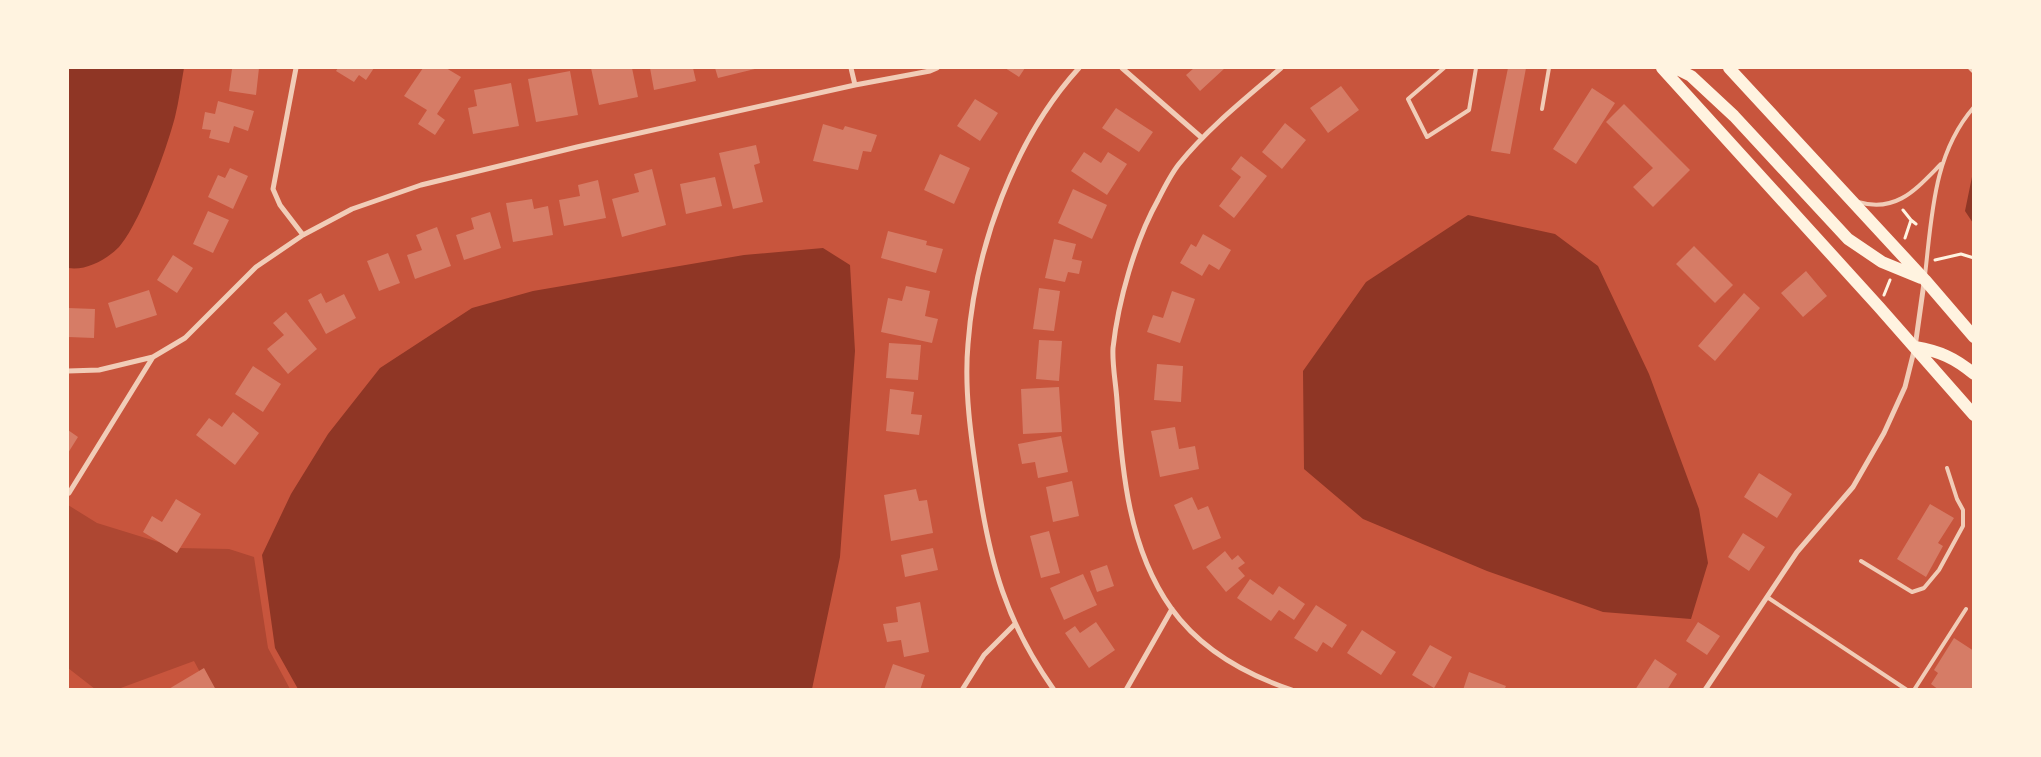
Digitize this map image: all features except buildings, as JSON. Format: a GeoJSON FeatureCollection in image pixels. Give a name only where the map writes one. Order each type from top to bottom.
{"type":"FeatureCollection","features":[{"type":"Feature","properties":{"kind":"main road"},"geometry":{"type":"LineString","coordinates":[[1662,68],[1915,347],[1974,415]]}},
{"type":"Feature","properties":{"kind":"main road"},"geometry":{"type":"LineString","coordinates":[[1675,68],[1691,76],[1734,116],[1848,239],[1882,262],[1925,280]]}},
{"type":"Feature","properties":{"kind":"main road"},"geometry":{"type":"LineString","coordinates":[[1729,68],[1925,280],[1974,337]]}},
{"type":"Feature","properties":{"kind":"main road"},"geometry":{"type":"LineString","coordinates":[[1915,347],[1938,351],[1961,363],[1974,374]]}},
{"type":"Feature","properties":{"kind":"street"},"geometry":{"type":"LineString","coordinates":[[296,68],[273,189],[280,205],[303,235]]}},
{"type":"Feature","properties":{"kind":"street"},"geometry":{"type":"LineString","coordinates":[[851,68],[855,85]]}},
{"type":"Feature","properties":{"kind":"street"},"geometry":{"type":"LineString","coordinates":[[68,371],[100,370],[153,357],[186,338],[256,267],[303,235],[352,209],[421,185],[577,147],[855,85],[930,71],[936,68]]}},
{"type":"Feature","properties":{"kind":"street"},"geometry":{"type":"LineString","coordinates":[[1054,690],[1014,625],[994,569],[973,448],[968,345],[974,293],[985,243],[1004,193],[1026,144],[1064,83],[1078,68]]}},
{"type":"Feature","properties":{"kind":"street"},"geometry":{"type":"LineString","coordinates":[[1122,68],[1202,138]]}},
{"type":"Feature","properties":{"kind":"street"},"geometry":{"type":"LineString","coordinates":[[1281,68],[1202,138],[1178,165],[1156,202],[1122,295],[1113,350],[1124,482],[1136,532],[1150,572],[1172,609],[1210,649],[1241,670],[1292,690]]}},
{"type":"Feature","properties":{"kind":"street"},"geometry":{"type":"LineString","coordinates":[[1706,690],[1797,552],[1853,487],[1884,433],[1905,387],[1915,347],[1925,280]]}},
{"type":"Feature","properties":{"kind":"street"},"geometry":{"type":"LineString","coordinates":[[69,493],[153,357]]}},
{"type":"Feature","properties":{"kind":"street"},"geometry":{"type":"LineString","coordinates":[[1126,690],[1172,609]]}},
{"type":"Feature","properties":{"kind":"street"},"geometry":{"type":"LineString","coordinates":[[962,690],[984,655],[1014,625]]}},
{"type":"Feature","properties":{"kind":"lane"},"geometry":{"type":"LineString","coordinates":[[1444,68],[1408,100],[1427,137],[1469,110],[1476,68]]}},
{"type":"Feature","properties":{"kind":"lane"},"geometry":{"type":"LineString","coordinates":[[1542,109],[1549,68]]}},
{"type":"Feature","properties":{"kind":"lane"},"geometry":{"type":"LineString","coordinates":[[1970,68],[1974,72]]}},
{"type":"Feature","properties":{"kind":"lane"},"geometry":{"type":"LineString","coordinates":[[1925,280],[1935,190],[1942,162],[1963,119],[1974,107]]}},
{"type":"Feature","properties":{"kind":"lane"},"geometry":{"type":"LineString","coordinates":[[1850,200],[1872,206],[1898,201],[1916,190],[1942,162]]}},
{"type":"Feature","properties":{"kind":"lane"},"geometry":{"type":"LineString","coordinates":[[1861,560],[1912,592],[1924,588],[1939,570],[1963,526],[1963,510],[1957,499],[1947,468]]}},
{"type":"Feature","properties":{"kind":"lane"},"geometry":{"type":"LineString","coordinates":[[1767,597],[1907,690]]}},
{"type":"Feature","properties":{"kind":"lane"},"geometry":{"type":"LineString","coordinates":[[1914,690],[1966,609]]}},
{"type":"Feature","properties":{"kind":"path"},"geometry":{"type":"LineString","coordinates":[[1903,210],[1916,224]]}},
{"type":"Feature","properties":{"kind":"path"},"geometry":{"type":"LineString","coordinates":[[1906,238],[1911,220]]}},
{"type":"Feature","properties":{"kind":"path"},"geometry":{"type":"LineString","coordinates":[[1927,262],[1961,254],[1974,258]]}},
{"type":"Feature","properties":{"kind":"path"},"geometry":{"type":"LineString","coordinates":[[1884,295],[1894,272]]}},
{"type":"Feature","properties":{"kind":"shaded area"},"geometry":{"type":"Polygon","coordinates":[[[68,68],[184,68],[178,105],[171,131],[144,204],[119,247],[95,264],[82,268],[68,268],[68,68]]]}},
{"type":"Feature","properties":{"kind":"shaded area"},"geometry":{"type":"Polygon","coordinates":[[[1973,172],[1974,223],[1965,211],[1973,172]]]}},
{"type":"Feature","properties":{"kind":"shaded area"},"geometry":{"type":"Polygon","coordinates":[[[1468,215],[1555,234],[1598,266],[1649,374],[1699,509],[1708,563],[1691,619],[1603,612],[1487,571],[1363,519],[1304,469],[1303,371],[1366,282],[1468,215]]]}},
{"type":"Feature","properties":{"kind":"shaded area"},"geometry":{"type":"Polygon","coordinates":[[[823,248],[850,265],[855,351],[840,557],[812,689],[298,689],[275,648],[262,555],[291,494],[328,434],[380,368],[472,308],[533,291],[744,255],[823,248]]]}},
{"type":"Feature","properties":{"kind":"shaded area"},"geometry":{"type":"Polygon","coordinates":[[[68,505],[97,523],[178,548],[229,549],[254,557],[268,648],[290,689],[209,689],[194,661],[118,689],[95,689],[68,668],[68,505]]]}}]}
